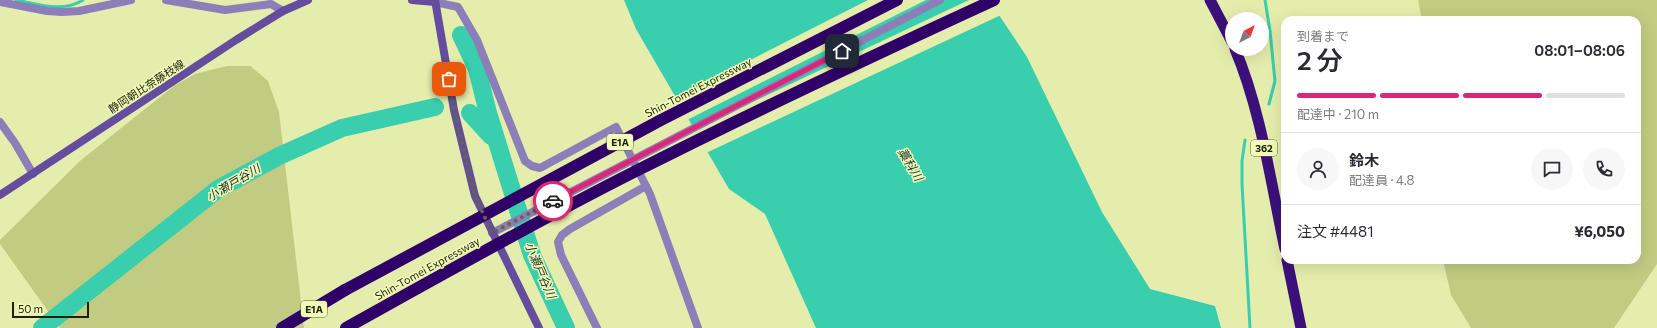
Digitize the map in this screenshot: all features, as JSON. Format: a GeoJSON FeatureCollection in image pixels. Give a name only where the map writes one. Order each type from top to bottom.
{"type":"FeatureCollection","features":[{"type":"Feature","properties":{"kind":"highway","name":"Shin-Tomei Expressway"},"geometry":{"type":"LineString","coordinates":[[282,328],[346,290],[661,120],[897,0]]}},
{"type":"Feature","properties":{"kind":"highway","name":"Shin-Tomei Expressway"},"geometry":{"type":"LineString","coordinates":[[346,328],[442,274],[631,174],[804,88],[994,0]]}},
{"type":"Feature","properties":{"kind":"highway"},"geometry":{"type":"LineString","coordinates":[[1210,0],[1225,29]]}},
{"type":"Feature","properties":{"kind":"highway","name":"362"},"geometry":{"type":"LineString","coordinates":[[1238,56],[1244,69],[1262,136],[1281,229]]}},
{"type":"Feature","properties":{"kind":"highway"},"geometry":{"type":"LineString","coordinates":[[1288,264],[1301,328]]}},
{"type":"Feature","properties":{"kind":"main road","name":"静岡朝比奈藤枝線"},"geometry":{"type":"LineString","coordinates":[[0,195],[236,40],[283,11],[308,0]]}},
{"type":"Feature","properties":{"kind":"main road"},"geometry":{"type":"LineString","coordinates":[[412,0],[435,1],[454,110],[475,196],[539,328]]}},
{"type":"Feature","properties":{"kind":"street"},"geometry":{"type":"LineString","coordinates":[[0,2],[47,11],[62,12],[79,11],[131,0]]}},
{"type":"Feature","properties":{"kind":"street"},"geometry":{"type":"LineString","coordinates":[[166,0],[225,10],[271,4],[283,11]]}},
{"type":"Feature","properties":{"kind":"street"},"geometry":{"type":"LineString","coordinates":[[492,233],[940,0]]}},
{"type":"Feature","properties":{"kind":"street"},"geometry":{"type":"LineString","coordinates":[[435,1],[458,7],[477,40],[525,161],[532,166],[540,168],[616,127],[650,194],[698,328]]}},
{"type":"Feature","properties":{"kind":"street"},"geometry":{"type":"LineString","coordinates":[[0,122],[15,143],[33,174]]}},
{"type":"Feature","properties":{"kind":"street"},"geometry":{"type":"LineString","coordinates":[[597,328],[561,255],[558,242],[562,235],[570,229],[646,186]]}},
{"type":"Feature","properties":{"kind":"green space"},"geometry":{"type":"Polygon","coordinates":[[[1418,0],[1657,0],[1657,264],[1614,328],[1471,328],[1451,295],[1444,264],[1641,264],[1641,16],[1421,16],[1418,0]]]}},
{"type":"Feature","properties":{"kind":"green space"},"geometry":{"type":"Polygon","coordinates":[[[227,66],[250,66],[268,81],[279,112],[304,328],[60,328],[0,244],[0,240],[81,160],[174,86],[195,74],[227,66]]]}},
{"type":"Feature","properties":{"kind":"water","name":"藁科川"},"geometry":{"type":"Polygon","coordinates":[[[624,0],[989,0],[1027,57],[1102,212],[1150,289],[1215,306],[1221,328],[816,328],[765,214],[729,189],[636,29],[624,0]]]}},
{"type":"Feature","properties":{"kind":"pier"},"geometry":{"type":"Polygon","coordinates":[[[868,0],[926,0],[687,120],[674,99],[868,0]]]}},
{"type":"Feature","properties":{"kind":"pier"},"geometry":{"type":"Polygon","coordinates":[[[969,0],[991,0],[1001,15],[706,153],[693,130],[969,0]]]}},
{"type":"Feature","properties":{"kind":"waterway"},"geometry":{"type":"LineString","coordinates":[[16,0],[59,7],[75,4],[83,0]]}},
{"type":"Feature","properties":{"kind":"waterway"},"geometry":{"type":"LineString","coordinates":[[1265,0],[1275,81],[1269,104]]}},
{"type":"Feature","properties":{"kind":"waterway","name":"小瀬戸谷川"},"geometry":{"type":"LineString","coordinates":[[461,35],[477,69],[488,113],[532,255],[566,328]]}},
{"type":"Feature","properties":{"kind":"waterway","name":"小瀬戸谷川"},"geometry":{"type":"LineString","coordinates":[[42,328],[218,189],[279,156],[342,128],[435,107]]}},
{"type":"Feature","properties":{"kind":"waterway","name":"小瀬戸谷川"},"geometry":{"type":"LineString","coordinates":[[470,113],[491,136]]}},
{"type":"Feature","properties":{"kind":"waterway"},"geometry":{"type":"LineString","coordinates":[[1245,140],[1242,161],[1242,184],[1250,328]]}},
{"type":"Feature","properties":{"kind":"way so far"},"geometry":{"type":"LineString","coordinates":[[449,79],[454,110],[475,196],[492,233],[553,201]]}},
{"type":"Feature","properties":{"kind":"route"},"geometry":{"type":"LineString","coordinates":[[553,201],[842,51]]}}]}
